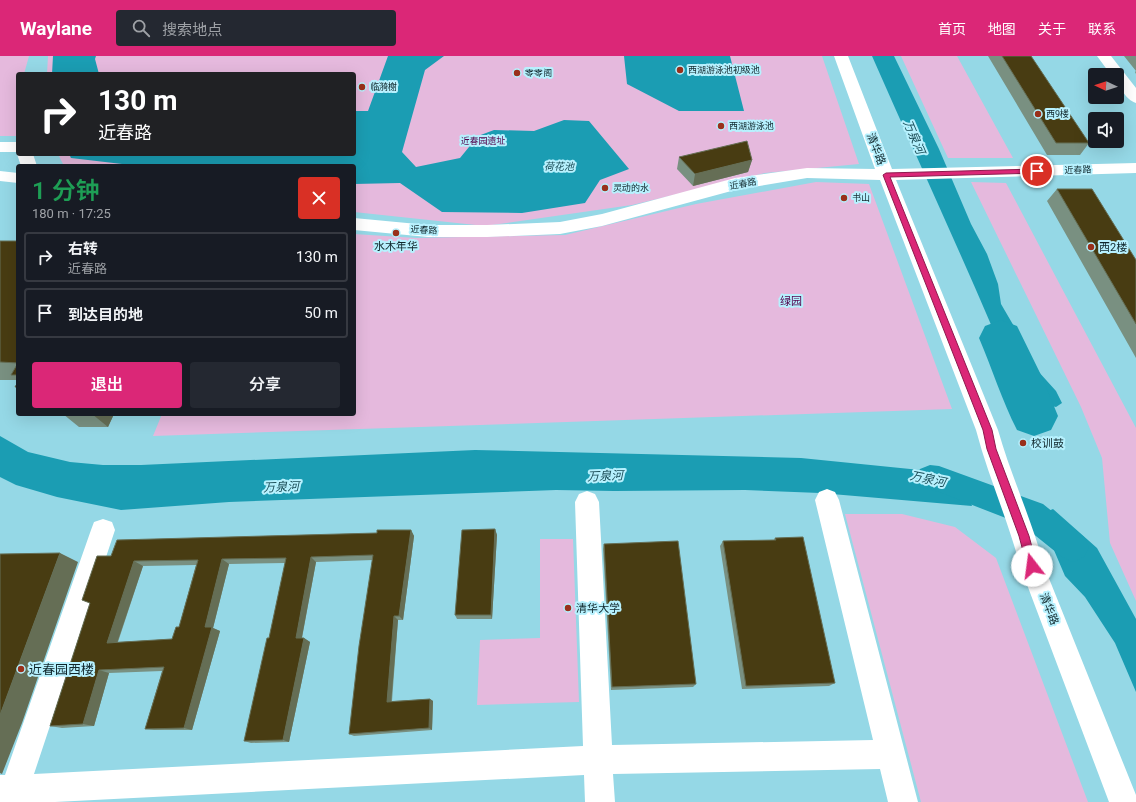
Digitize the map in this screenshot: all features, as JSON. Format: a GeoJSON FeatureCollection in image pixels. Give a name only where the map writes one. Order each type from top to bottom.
{"type":"FeatureCollection","features":[{"type":"Feature","properties":{"kind":"street","name":"清华路"},"geometry":{"type":"LineString","coordinates":[[841,56],[886,175],[987,430],[992,449],[1024,536],[1032,566],[1124,802]]}},
{"type":"Feature","properties":{"kind":"street"},"geometry":{"type":"LineString","coordinates":[[1104,56],[1136,98]]}},
{"type":"Feature","properties":{"kind":"street"},"geometry":{"type":"LineString","coordinates":[[0,147],[16,147]]}},
{"type":"Feature","properties":{"kind":"street","name":"近春路"},"geometry":{"type":"LineString","coordinates":[[356,224],[428,231],[487,231],[560,228],[602,220],[741,183],[808,173],[886,175],[1134,171]]}},
{"type":"Feature","properties":{"kind":"street"},"geometry":{"type":"LineString","coordinates":[[0,176],[16,178]]}},
{"type":"Feature","properties":{"kind":"street"},"geometry":{"type":"LineString","coordinates":[[827,500],[903,802]]}},
{"type":"Feature","properties":{"kind":"street"},"geometry":{"type":"LineString","coordinates":[[587,502],[600,802]]}},
{"type":"Feature","properties":{"kind":"street"},"geometry":{"type":"LineString","coordinates":[[103,530],[8,794],[598,760],[891,754]]}},
{"type":"Feature","properties":{"kind":"shaded area","name":"清华大学"},"geometry":{"type":"Polygon","coordinates":[[[0,56],[1136,56],[1136,802],[0,802],[0,56]]]}},
{"type":"Feature","properties":{"kind":"green space"},"geometry":{"type":"Polygon","coordinates":[[[0,56],[29,56],[25,72],[16,72],[16,136],[0,136],[0,56]]]}},
{"type":"Feature","properties":{"kind":"green space","name":"近春园遗址"},"geometry":{"type":"Polygon","coordinates":[[[48,56],[822,56],[859,164],[765,173],[632,205],[485,226],[356,212],[356,164],[63,164],[59,156],[356,156],[356,72],[47,72],[48,56]]]}},
{"type":"Feature","properties":{"kind":"green space"},"geometry":{"type":"Polygon","coordinates":[[[901,56],[957,56],[1013,158],[948,158],[901,56]]]}},
{"type":"Feature","properties":{"kind":"green space","name":"绿园"},"geometry":{"type":"Polygon","coordinates":[[[816,182],[869,184],[952,409],[153,436],[161,416],[356,416],[356,234],[416,238],[565,235],[696,204],[816,182]]]}},
{"type":"Feature","properties":{"kind":"green space"},"geometry":{"type":"Polygon","coordinates":[[[971,182],[1006,183],[1136,428],[1136,601],[1110,543],[1102,458],[1081,407],[971,182]]]}},
{"type":"Feature","properties":{"kind":"green space"},"geometry":{"type":"Polygon","coordinates":[[[845,514],[902,514],[955,527],[996,558],[1088,802],[921,802],[845,514]]]}},
{"type":"Feature","properties":{"kind":"green space"},"geometry":{"type":"Polygon","coordinates":[[[540,539],[573,539],[579,702],[477,705],[480,640],[540,638],[540,539]]]}},
{"type":"Feature","properties":{"kind":"water"},"geometry":{"type":"Polygon","coordinates":[[[53,56],[96,56],[95,59],[98,72],[52,72],[53,56]]]}},
{"type":"Feature","properties":{"kind":"water","name":"荷花池"},"geometry":{"type":"Polygon","coordinates":[[[388,56],[444,56],[425,70],[402,152],[416,167],[460,158],[478,136],[494,130],[534,131],[564,120],[589,121],[629,169],[600,180],[585,203],[522,213],[442,212],[400,183],[356,184],[356,164],[122,164],[71,158],[70,156],[356,156],[356,111],[368,111],[388,56]]]}},
{"type":"Feature","properties":{"kind":"water","name":"西湖游泳池初级池"},"geometry":{"type":"Polygon","coordinates":[[[624,56],[730,56],[744,111],[679,111],[627,84],[624,56]]]}},
{"type":"Feature","properties":{"kind":"water"},"geometry":{"type":"Polygon","coordinates":[[[872,56],[894,56],[939,149],[971,224],[987,254],[998,284],[1001,304],[1015,328],[1028,360],[1056,391],[1062,403],[1056,407],[1022,399],[967,270],[872,56]]]}},
{"type":"Feature","properties":{"kind":"water"},"geometry":{"type":"Polygon","coordinates":[[[0,436],[28,452],[70,462],[103,465],[141,465],[475,450],[801,458],[940,472],[964,480],[972,506],[820,493],[745,490],[556,490],[229,502],[121,510],[57,497],[16,485],[0,477],[0,436]]]}},
{"type":"Feature","properties":{"kind":"water"},"geometry":{"type":"Polygon","coordinates":[[[1053,509],[1097,548],[1136,619],[1136,692],[1115,643],[1085,597],[1065,576],[1039,515],[1053,509]]]}},
{"type":"Feature","properties":{"kind":"building"},"geometry":{"type":"Polygon","coordinates":[[[1002,56],[1031,56],[1088,142],[1088,143],[1056,143],[1002,56]]]}},
{"type":"Feature","properties":{"kind":"building"},"geometry":{"type":"Polygon","coordinates":[[[747,141],[752,160],[695,174],[679,157],[747,141]]]}},
{"type":"Feature","properties":{"kind":"building"},"geometry":{"type":"Polygon","coordinates":[[[1057,189],[1092,189],[1136,260],[1136,324],[1057,189]]]}},
{"type":"Feature","properties":{"kind":"building"},"geometry":{"type":"Polygon","coordinates":[[[0,241],[16,241],[16,363],[0,362],[0,241]]]}},
{"type":"Feature","properties":{"kind":"building"},"geometry":{"type":"Polygon","coordinates":[[[16,366],[16,375],[11,375],[16,366]]]}},
{"type":"Feature","properties":{"kind":"building"},"geometry":{"type":"Polygon","coordinates":[[[495,529],[491,615],[455,615],[462,530],[495,529]]]}},
{"type":"Feature","properties":{"kind":"building"},"geometry":{"type":"Polygon","coordinates":[[[377,530],[411,530],[399,616],[394,616],[387,702],[430,699],[429,728],[349,734],[359,646],[373,555],[311,557],[296,638],[304,638],[283,740],[244,741],[267,638],[269,638],[286,558],[222,559],[205,627],[212,627],[184,728],[145,729],[164,667],[99,670],[83,724],[50,726],[90,603],[82,600],[97,556],[111,556],[117,540],[377,533],[377,530]],[[198,560],[134,561],[107,643],[172,639],[176,627],[179,627],[198,560]]]}},
{"type":"Feature","properties":{"kind":"building"},"geometry":{"type":"Polygon","coordinates":[[[803,537],[835,683],[746,686],[723,541],[776,540],[775,538],[803,537]]]}},
{"type":"Feature","properties":{"kind":"building"},"geometry":{"type":"Polygon","coordinates":[[[678,541],[696,684],[612,687],[604,544],[678,541]]]}},
{"type":"Feature","properties":{"kind":"building"},"geometry":{"type":"Polygon","coordinates":[[[60,553],[0,715],[0,554],[60,553]]]}},
{"type":"Feature","properties":{"kind":"waterway","name":"万泉河"},"geometry":{"type":"LineString","coordinates":[[1001,338],[1019,377],[1034,416]]}},
{"type":"Feature","properties":{"kind":"waterway","name":"万泉河"},"geometry":{"type":"LineString","coordinates":[[930,478],[939,479],[1032,514],[1073,547]]}},
{"type":"Feature","properties":{"kind":"place","name":"西湖游泳池初级池"},"geometry":{"type":"Point","coordinates":[680,70]}},
{"type":"Feature","properties":{"kind":"place","name":"零零阁"},"geometry":{"type":"Point","coordinates":[517,73]}},
{"type":"Feature","properties":{"kind":"place","name":"临漪榭"},"geometry":{"type":"Point","coordinates":[362,87]}},
{"type":"Feature","properties":{"kind":"place","name":"西9楼"},"geometry":{"type":"Point","coordinates":[1038,114]}},
{"type":"Feature","properties":{"kind":"place","name":"西湖游泳池"},"geometry":{"type":"Point","coordinates":[721,126]}},
{"type":"Feature","properties":{"kind":"place","name":"灵动的水"},"geometry":{"type":"Point","coordinates":[605,188]}},
{"type":"Feature","properties":{"kind":"place","name":"书山"},"geometry":{"type":"Point","coordinates":[844,198]}},
{"type":"Feature","properties":{"kind":"place","name":"水木年华"},"geometry":{"type":"Point","coordinates":[396,233]}},
{"type":"Feature","properties":{"kind":"place","name":"西2楼"},"geometry":{"type":"Point","coordinates":[1091,247]}},
{"type":"Feature","properties":{"kind":"place","name":"校训鼓"},"geometry":{"type":"Point","coordinates":[1023,443]}},
{"type":"Feature","properties":{"kind":"place","name":"清华大学"},"geometry":{"type":"Point","coordinates":[568,608]}},
{"type":"Feature","properties":{"kind":"place","name":"近春园西楼"},"geometry":{"type":"Point","coordinates":[21,669]}},
{"type":"Feature","properties":{"kind":"route"},"geometry":{"type":"LineString","coordinates":[[1032,566],[1024,536],[992,449],[987,430],[886,175],[1037,171]]}}]}
